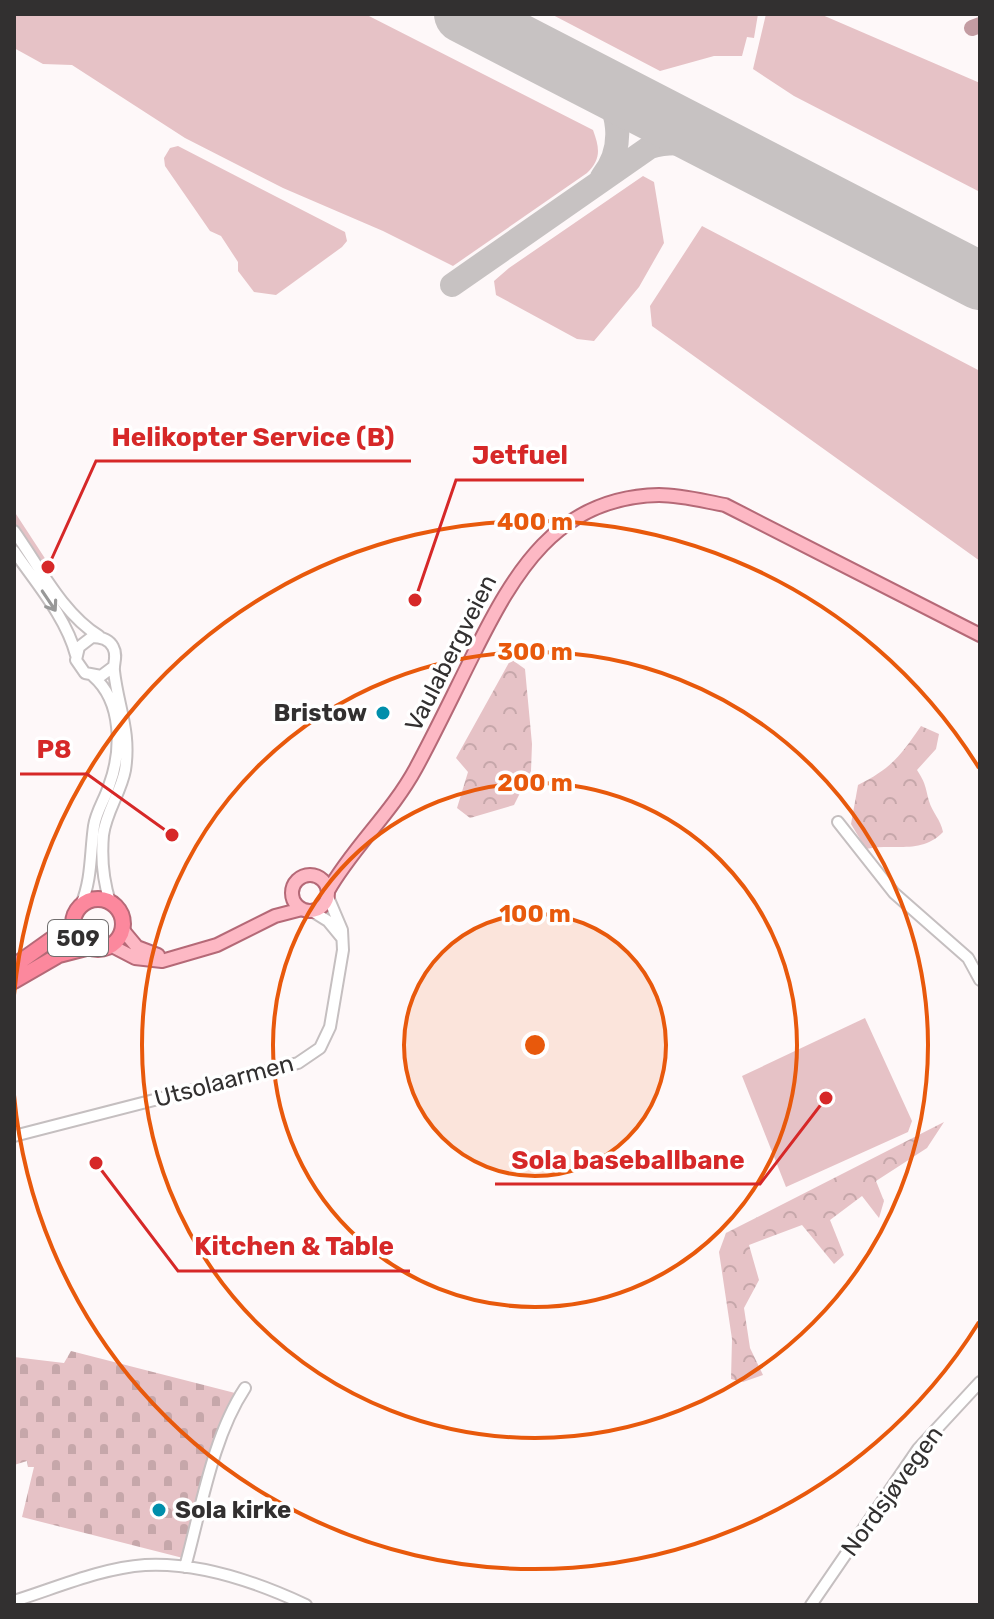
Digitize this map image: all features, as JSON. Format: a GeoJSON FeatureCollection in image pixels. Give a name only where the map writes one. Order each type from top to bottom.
{"type":"FeatureCollection","features":[{"type":"Feature","properties":{"kind":"highway","name":"509"},"geometry":{"type":"LineString","coordinates":[[90,900],[110,902],[118,909],[122,919],[118,938],[100,949],[81,942],[73,924],[81,905],[90,900]]}},
{"type":"Feature","properties":{"kind":"highway","name":"509"},"geometry":{"type":"LineString","coordinates":[[14,966],[73,924]]}},
{"type":"Feature","properties":{"kind":"highway","name":"509"},"geometry":{"type":"LineString","coordinates":[[14,981],[59,955],[90,947]]}},
{"type":"Feature","properties":{"kind":"main road","name":"Vaulabergveien"},"geometry":{"type":"LineString","coordinates":[[328,894],[343,865],[378,826],[409,779],[500,602],[520,571],[540,546],[562,527],[610,503],[660,495],[725,505],[980,635]]}},
{"type":"Feature","properties":{"kind":"main road"},"geometry":{"type":"LineString","coordinates":[[275,916],[298,879],[343,865]]}},
{"type":"Feature","properties":{"kind":"main road"},"geometry":{"type":"LineString","coordinates":[[110,945],[135,958],[150,961],[217,945],[275,916],[323,905],[328,894],[323,880],[312,874]]}},
{"type":"Feature","properties":{"kind":"main road"},"geometry":{"type":"LineString","coordinates":[[292,891],[295,904],[307,910]]}},
{"type":"Feature","properties":{"kind":"main road"},"geometry":{"type":"LineString","coordinates":[[122,929],[137,947],[147,953],[173,957]]}},
{"type":"Feature","properties":{"kind":"street"},"geometry":{"type":"LineString","coordinates":[[14,531],[60,598],[90,630],[113,646],[116,659],[113,667],[108,673],[93,676]]}},
{"type":"Feature","properties":{"kind":"street"},"geometry":{"type":"LineString","coordinates":[[14,551],[59,616],[72,640],[81,670],[104,686],[111,699],[117,742],[116,765],[94,823],[91,875],[81,905]]}},
{"type":"Feature","properties":{"kind":"street"},"geometry":{"type":"LineString","coordinates":[[76,655],[85,640],[101,637]]}},
{"type":"Feature","properties":{"kind":"street"},"geometry":{"type":"LineString","coordinates":[[110,902],[103,879],[104,829],[121,790],[126,766],[125,715],[113,667]]}},
{"type":"Feature","properties":{"kind":"street"},"geometry":{"type":"LineString","coordinates":[[838,822],[894,893],[968,958],[980,980]]}},
{"type":"Feature","properties":{"kind":"street","name":"Utsolaarmen"},"geometry":{"type":"LineString","coordinates":[[14,1136],[307,1059],[320,1048],[328,1035],[342,956],[342,930],[328,894]]}},
{"type":"Feature","properties":{"kind":"street"},"geometry":{"type":"LineString","coordinates":[[307,910],[328,921],[342,938]]}},
{"type":"Feature","properties":{"kind":"street","name":"Nordsjøvegen"},"geometry":{"type":"LineString","coordinates":[[811,1605],[918,1449],[980,1382]]}},
{"type":"Feature","properties":{"kind":"street"},"geometry":{"type":"LineString","coordinates":[[185,1567],[221,1438],[245,1388]]}},
{"type":"Feature","properties":{"kind":"street"},"geometry":{"type":"LineString","coordinates":[[14,1601],[115,1570],[143,1565],[185,1567],[249,1582],[306,1605]]}},
{"type":"Feature","properties":{"kind":"green space"},"geometry":{"type":"Polygon","coordinates":[[[14,14],[365,14],[593,130],[598,148],[597,158],[587,173],[453,266],[383,231],[283,188],[185,138],[72,65],[43,64],[14,48],[14,14]]]}},
{"type":"Feature","properties":{"kind":"green space"},"geometry":{"type":"Polygon","coordinates":[[[551,14],[758,14],[754,38],[747,37],[742,56],[714,56],[660,71],[551,14]]]}},
{"type":"Feature","properties":{"kind":"green space"},"geometry":{"type":"Polygon","coordinates":[[[766,14],[820,14],[980,83],[980,192],[794,96],[753,69],[766,14]]]}},
{"type":"Feature","properties":{"kind":"green space"},"geometry":{"type":"Polygon","coordinates":[[[178,146],[345,232],[347,241],[276,295],[254,292],[238,271],[238,262],[221,236],[210,231],[165,166],[164,158],[170,148],[178,146]]]}},
{"type":"Feature","properties":{"kind":"green space"},"geometry":{"type":"Polygon","coordinates":[[[643,176],[654,182],[664,243],[639,287],[594,341],[577,339],[496,295],[494,281],[509,268],[643,176]]]}},
{"type":"Feature","properties":{"kind":"green space"},"geometry":{"type":"Polygon","coordinates":[[[702,226],[980,371],[980,561],[652,326],[650,306],[702,226]]]}},
{"type":"Feature","properties":{"kind":"green space"},"geometry":{"type":"Polygon","coordinates":[[[14,511],[48,563],[42,564],[14,523],[14,511]]]}},
{"type":"Feature","properties":{"kind":"green space"},"geometry":{"type":"Polygon","coordinates":[[[511,659],[525,669],[532,744],[531,771],[514,805],[470,818],[457,808],[468,772],[456,758],[511,659]]]}},
{"type":"Feature","properties":{"kind":"green space"},"geometry":{"type":"Polygon","coordinates":[[[921,726],[939,734],[936,749],[917,770],[943,832],[916,846],[866,849],[851,824],[858,785],[895,760],[921,726]]]}},
{"type":"Feature","properties":{"kind":"green space"},"geometry":{"type":"Polygon","coordinates":[[[865,1018],[912,1121],[908,1132],[786,1187],[742,1076],[865,1018]]]}},
{"type":"Feature","properties":{"kind":"green space"},"geometry":{"type":"Polygon","coordinates":[[[944,1122],[927,1148],[876,1181],[884,1201],[879,1218],[862,1196],[830,1220],[844,1255],[834,1264],[802,1225],[749,1245],[759,1280],[744,1308],[750,1348],[763,1375],[743,1382],[731,1379],[732,1339],[719,1252],[726,1233],[944,1122]]]}},
{"type":"Feature","properties":{"kind":"green space"},"geometry":{"type":"Polygon","coordinates":[[[71,1351],[235,1393],[215,1436],[183,1558],[22,1517],[34,1467],[28,1467],[27,1461],[14,1465],[14,1357],[64,1363],[71,1351]]]}},
{"type":"Feature","properties":{"kind":"waterway"},"geometry":{"type":"LineString","coordinates":[[972,28],[980,25]]}},
{"type":"Feature","properties":{"kind":"taxiway"},"geometry":{"type":"LineString","coordinates":[[593,82],[610,103],[617,128],[614,154],[602,177]]}},
{"type":"Feature","properties":{"kind":"taxiway"},"geometry":{"type":"LineString","coordinates":[[452,285],[650,147],[683,144],[736,156]]}},
{"type":"Feature","properties":{"kind":"runway"},"geometry":{"type":"LineString","coordinates":[[463,14],[980,281]]}},
{"type":"Feature","properties":{"kind":"place","name":"Helikopter Service (B)"},"geometry":{"type":"Point","coordinates":[48,567]}},
{"type":"Feature","properties":{"kind":"place","name":"Jetfuel"},"geometry":{"type":"Point","coordinates":[415,600]}},
{"type":"Feature","properties":{"kind":"place","name":"Bristow"},"geometry":{"type":"Point","coordinates":[383,713]}},
{"type":"Feature","properties":{"kind":"place","name":"P8"},"geometry":{"type":"Point","coordinates":[172,835]}},
{"type":"Feature","properties":{"kind":"place","name":"Sola baseballbane"},"geometry":{"type":"Point","coordinates":[826,1098]}},
{"type":"Feature","properties":{"kind":"place","name":"Kitchen & Table"},"geometry":{"type":"Point","coordinates":[96,1163]}},
{"type":"Feature","properties":{"kind":"place","name":"Sola kirke"},"geometry":{"type":"Point","coordinates":[159,1510]}}]}
